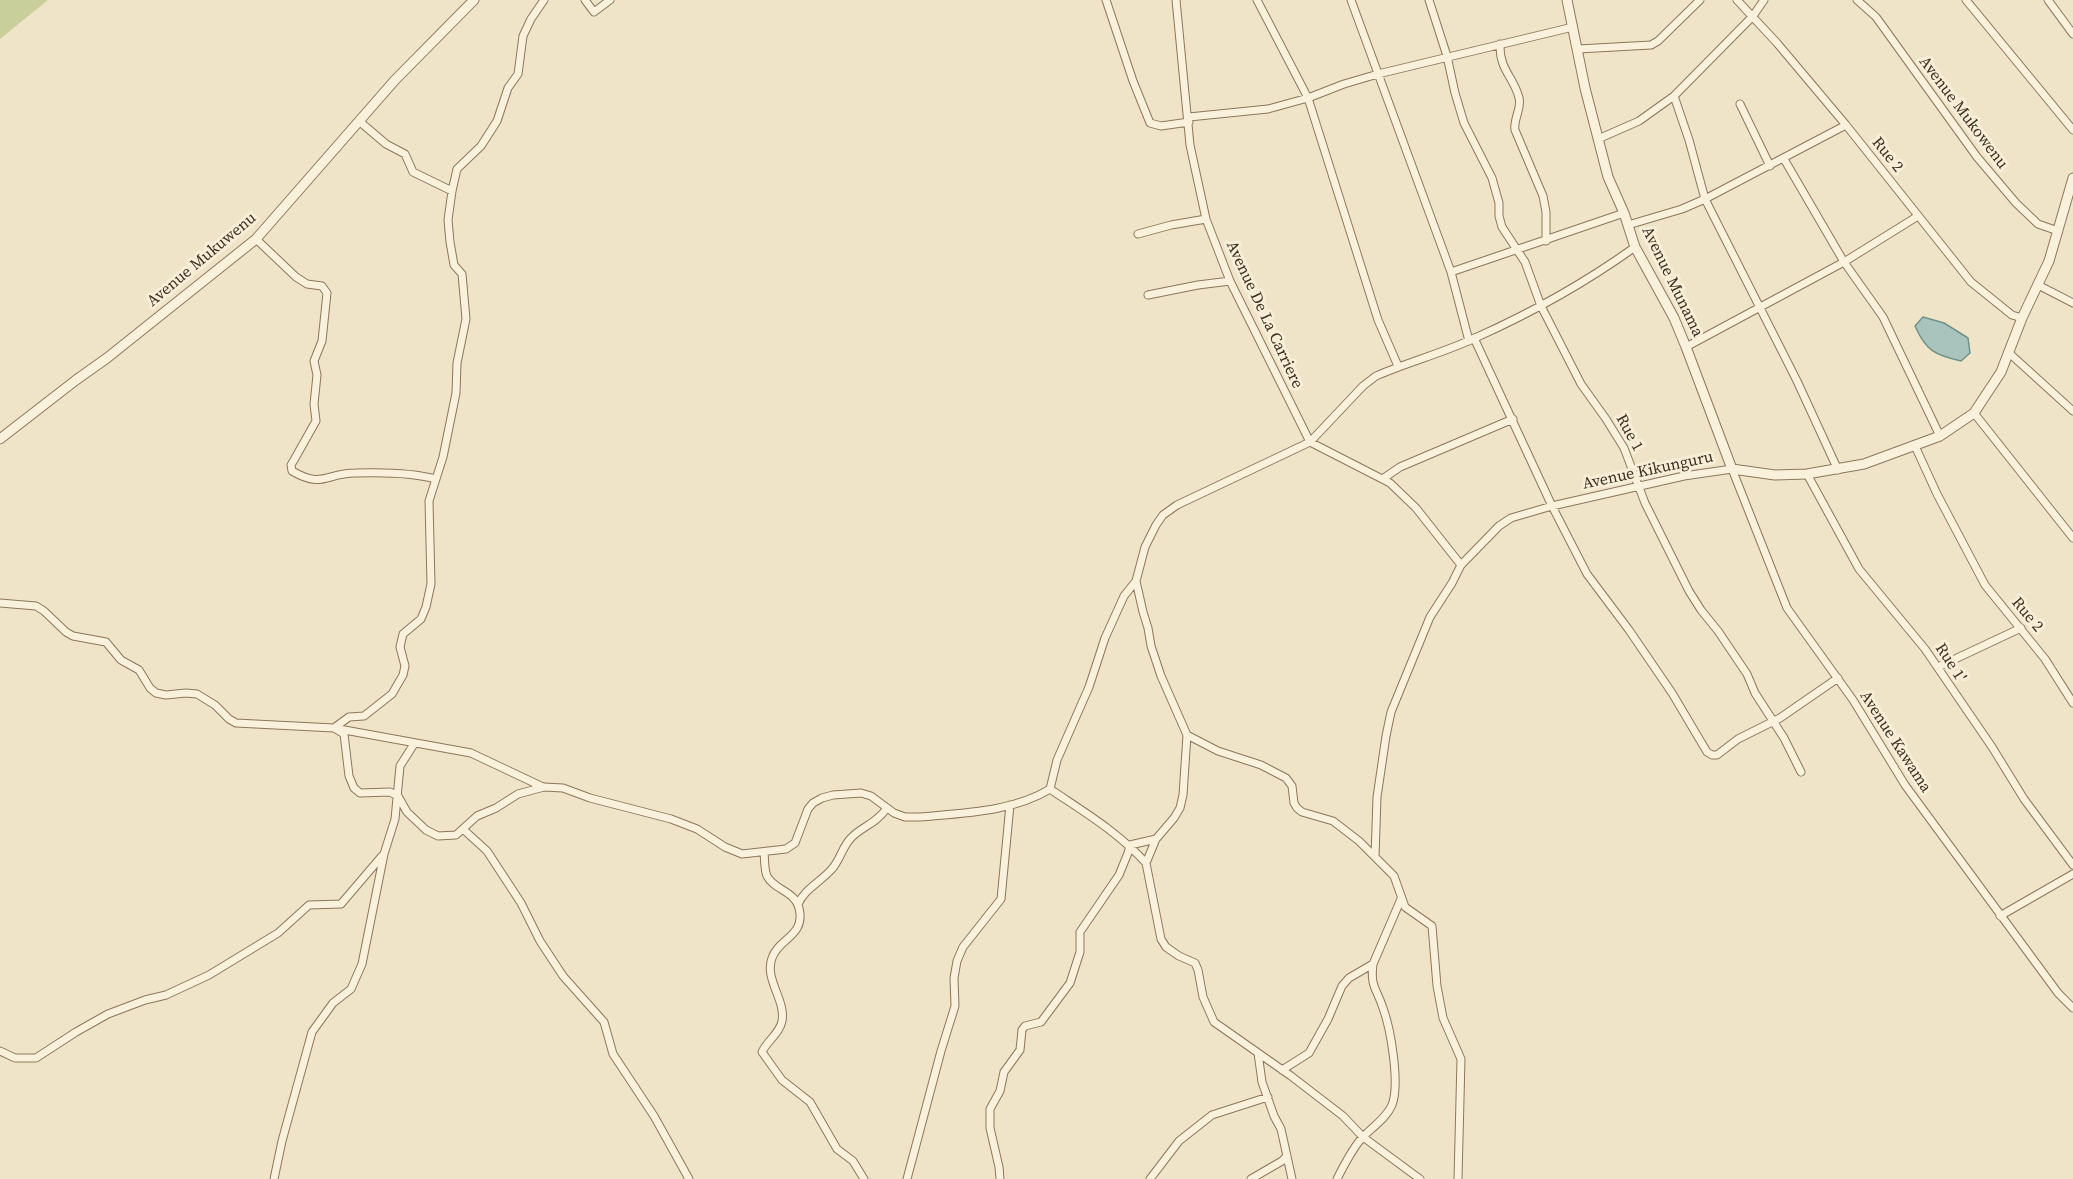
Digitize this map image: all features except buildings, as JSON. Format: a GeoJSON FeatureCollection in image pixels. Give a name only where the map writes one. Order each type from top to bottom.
{"type":"FeatureCollection","features":[{"type":"Feature","properties":{"kind":"street","name":"Avenue Mukuwenu"},"geometry":{"type":"LineString","coordinates":[[0,439],[107,358],[256,239],[395,80],[474,0]]}},
{"type":"Feature","properties":{"kind":"street"},"geometry":{"type":"LineString","coordinates":[[334,728],[349,717],[360,717],[392,694],[403,675],[405,666],[400,647],[403,634],[421,619],[426,607],[431,584],[429,501],[443,457],[456,393],[457,363],[466,319],[462,274],[453,265],[450,242],[448,220],[452,191],[457,169],[481,146],[497,121],[508,88],[518,74],[523,36],[544,0]]}},
{"type":"Feature","properties":{"kind":"street"},"geometry":{"type":"LineString","coordinates":[[585,0],[595,12],[610,0]]}},
{"type":"Feature","properties":{"kind":"street"},"geometry":{"type":"LineString","coordinates":[[1106,0],[1133,81],[1150,123],[1161,126],[1189,119],[1268,109],[1378,74],[1573,27]]}},
{"type":"Feature","properties":{"kind":"street","name":"Avenue De La Carriere"},"geometry":{"type":"LineString","coordinates":[[1176,0],[1190,145],[1206,219],[1230,281],[1310,442]]}},
{"type":"Feature","properties":{"kind":"street"},"geometry":{"type":"LineString","coordinates":[[1257,0],[1277,34],[1308,98],[1378,320],[1398,366]]}},
{"type":"Feature","properties":{"kind":"street"},"geometry":{"type":"LineString","coordinates":[[1351,0],[1451,272],[1472,340],[1513,419],[1552,506],[1587,574],[1672,693],[1707,752],[1717,755],[1738,739],[1818,693],[1838,678]]}},
{"type":"Feature","properties":{"kind":"street","name":"Rue 1"},"geometry":{"type":"LineString","coordinates":[[1429,0],[1447,56],[1464,123],[1492,178],[1499,203],[1500,222],[1525,262],[1541,306],[1581,384],[1624,448],[1639,486],[1689,591],[1747,674],[1755,693],[1773,720],[1801,772]]}},
{"type":"Feature","properties":{"kind":"street","name":"Avenue Munama"},"geometry":{"type":"LineString","coordinates":[[1568,0],[1585,88],[1608,177],[1624,213],[1635,247],[1674,318],[1732,470]]}},
{"type":"Feature","properties":{"kind":"street"},"geometry":{"type":"LineString","coordinates":[[1578,50],[1651,45],[1700,0]]}},
{"type":"Feature","properties":{"kind":"street","name":"Rue 2"},"geometry":{"type":"LineString","coordinates":[[1737,0],[1846,125],[1971,282],[2012,315],[2022,318]]}},
{"type":"Feature","properties":{"kind":"street"},"geometry":{"type":"LineString","coordinates":[[1598,139],[1639,121],[1674,96],[1753,16],[1764,0]]}},
{"type":"Feature","properties":{"kind":"street","name":"Avenue Mukowenu"},"geometry":{"type":"LineString","coordinates":[[1857,0],[1876,17],[1977,158],[2038,224],[2058,231]]}},
{"type":"Feature","properties":{"kind":"street"},"geometry":{"type":"LineString","coordinates":[[1966,0],[2073,130]]}},
{"type":"Feature","properties":{"kind":"street"},"geometry":{"type":"LineString","coordinates":[[2048,0],[2073,34]]}},
{"type":"Feature","properties":{"kind":"street"},"geometry":{"type":"LineString","coordinates":[[1500,44],[1504,70],[1519,100],[1514,123],[1515,130],[1543,196],[1546,212],[1546,240]]}},
{"type":"Feature","properties":{"kind":"street"},"geometry":{"type":"LineString","coordinates":[[1674,96],[1689,140],[1705,200],[1731,247],[1838,470]]}},
{"type":"Feature","properties":{"kind":"street"},"geometry":{"type":"LineString","coordinates":[[1740,104],[1770,166]]}},
{"type":"Feature","properties":{"kind":"street"},"geometry":{"type":"LineString","coordinates":[[359,121],[386,144],[405,154],[413,172],[452,191]]}},
{"type":"Feature","properties":{"kind":"street"},"geometry":{"type":"LineString","coordinates":[[1628,225],[1705,200],[1846,125]]}},
{"type":"Feature","properties":{"kind":"street"},"geometry":{"type":"LineString","coordinates":[[1784,159],[1844,262],[1883,317],[1940,436]]}},
{"type":"Feature","properties":{"kind":"street","name":"Avenue Kikunguru"},"geometry":{"type":"LineString","coordinates":[[1376,857],[1377,797],[1391,712],[1430,617],[1461,565],[1505,522],[1511,518],[1552,506],[1707,472],[1732,470],[1775,475],[1838,470],[1864,464],[1940,436],[1974,413],[2001,372],[2022,318],[2049,261],[2073,178]]}},
{"type":"Feature","properties":{"kind":"street"},"geometry":{"type":"LineString","coordinates":[[1451,272],[1624,213]]}},
{"type":"Feature","properties":{"kind":"street"},"geometry":{"type":"LineString","coordinates":[[1686,347],[1844,262],[1918,216]]}},
{"type":"Feature","properties":{"kind":"street"},"geometry":{"type":"LineString","coordinates":[[1138,234],[1206,219]]}},
{"type":"Feature","properties":{"kind":"street"},"geometry":{"type":"LineString","coordinates":[[256,239],[296,277],[307,284],[321,286],[327,293],[322,341],[314,361],[317,375],[314,404],[316,421],[291,465],[292,471],[310,480],[357,472],[422,475],[436,478]]}},
{"type":"Feature","properties":{"kind":"street"},"geometry":{"type":"LineString","coordinates":[[334,728],[344,734],[349,776],[354,788],[360,793],[381,790],[398,796],[407,812],[426,830],[438,836],[448,837],[464,830],[477,816],[496,808],[518,794],[544,787],[563,788],[590,798],[671,819],[697,829],[725,847],[742,854],[786,849],[795,843],[808,809],[822,798],[861,793],[871,796],[887,808],[905,817],[920,817],[1010,805],[1038,796],[1050,789],[1058,760],[1082,703],[1105,638],[1124,596],[1136,582],[1145,547],[1163,514],[1204,491],[1310,442],[1363,386],[1376,376],[1472,340],[1541,306],[1603,270],[1635,247]]}},
{"type":"Feature","properties":{"kind":"street"},"geometry":{"type":"LineString","coordinates":[[1148,295],[1230,281]]}},
{"type":"Feature","properties":{"kind":"street"},"geometry":{"type":"LineString","coordinates":[[2038,285],[2073,303]]}},
{"type":"Feature","properties":{"kind":"street"},"geometry":{"type":"LineString","coordinates":[[2008,352],[2073,411]]}},
{"type":"Feature","properties":{"kind":"street"},"geometry":{"type":"LineString","coordinates":[[1974,413],[2073,538]]}},
{"type":"Feature","properties":{"kind":"street"},"geometry":{"type":"LineString","coordinates":[[1384,478],[1400,467],[1513,419]]}},
{"type":"Feature","properties":{"kind":"street"},"geometry":{"type":"LineString","coordinates":[[1310,442],[1384,478],[1416,508],[1461,565]]}},
{"type":"Feature","properties":{"kind":"street","name":"Rue 2"},"geometry":{"type":"LineString","coordinates":[[1915,446],[1936,494],[1984,585],[2045,659],[2073,703]]}},
{"type":"Feature","properties":{"kind":"street","name":"Avenue Kawama"},"geometry":{"type":"LineString","coordinates":[[1732,470],[1787,608],[1838,678],[1905,784],[2000,916],[2058,993],[2073,1008]]}},
{"type":"Feature","properties":{"kind":"street","name":"Rue 1'"},"geometry":{"type":"LineString","coordinates":[[1807,474],[1859,569],[1908,626],[1938,667],[2024,799],[2073,865]]}},
{"type":"Feature","properties":{"kind":"street"},"geometry":{"type":"LineString","coordinates":[[1136,582],[1148,628],[1150,646],[1187,735],[1180,808],[1156,839],[1146,863]]}},
{"type":"Feature","properties":{"kind":"street"},"geometry":{"type":"LineString","coordinates":[[0,603],[36,606],[73,636],[106,642],[121,660],[139,670],[150,688],[156,693],[197,694],[215,705],[236,723],[334,728],[471,753],[544,787]]}},
{"type":"Feature","properties":{"kind":"street"},"geometry":{"type":"LineString","coordinates":[[1938,667],[2021,628]]}},
{"type":"Feature","properties":{"kind":"street"},"geometry":{"type":"LineString","coordinates":[[1187,735],[1218,751],[1261,765],[1286,778],[1292,786],[1294,803],[1297,808],[1302,812],[1333,821],[1376,857],[1394,876],[1405,907],[1432,926],[1437,986],[1443,1018],[1461,1059],[1458,1179]]}},
{"type":"Feature","properties":{"kind":"street"},"geometry":{"type":"LineString","coordinates":[[274,1179],[312,1032],[316,1023],[333,1003],[351,989],[362,964],[384,854],[395,819],[400,766],[414,744]]}},
{"type":"Feature","properties":{"kind":"street"},"geometry":{"type":"LineString","coordinates":[[1050,789],[1112,831],[1130,845],[1146,863],[1159,931],[1166,947],[1195,963],[1203,997],[1214,1022],[1343,1116],[1363,1137],[1420,1179]]}},
{"type":"Feature","properties":{"kind":"street"},"geometry":{"type":"LineString","coordinates":[[908,1179],[955,1006],[954,978],[957,961],[963,947],[1001,899],[1010,805]]}},
{"type":"Feature","properties":{"kind":"street"},"geometry":{"type":"LineString","coordinates":[[798,904],[803,895],[840,859],[849,840],[872,825],[887,808]]}},
{"type":"Feature","properties":{"kind":"street"},"geometry":{"type":"LineString","coordinates":[[464,830],[487,851],[521,903],[540,941],[563,976],[604,1022],[613,1054],[654,1116],[689,1179]]}},
{"type":"Feature","properties":{"kind":"street"},"geometry":{"type":"LineString","coordinates":[[1130,845],[1156,839]]}},
{"type":"Feature","properties":{"kind":"street"},"geometry":{"type":"LineString","coordinates":[[1000,1179],[990,1128],[992,1102],[1000,1091],[1004,1072],[1020,1050],[1022,1030],[1025,1026],[1041,1022],[1070,983],[1080,952],[1080,932],[1119,875],[1130,845]]}},
{"type":"Feature","properties":{"kind":"street"},"geometry":{"type":"LineString","coordinates":[[764,853],[767,876],[774,884],[788,892],[798,904],[801,919],[795,932],[773,954],[770,962],[770,973],[781,1005],[782,1019],[780,1028],[762,1052],[782,1080],[810,1102],[837,1149],[853,1161],[864,1179]]}},
{"type":"Feature","properties":{"kind":"street"},"geometry":{"type":"LineString","coordinates":[[0,1051],[15,1058],[36,1058],[108,1014],[166,995],[209,975],[278,933],[309,905],[341,904],[384,854]]}},
{"type":"Feature","properties":{"kind":"street"},"geometry":{"type":"LineString","coordinates":[[2000,916],[2073,874]]}},
{"type":"Feature","properties":{"kind":"street"},"geometry":{"type":"LineString","coordinates":[[1337,1179],[1353,1149],[1387,1114],[1395,1093],[1390,1036],[1383,1006],[1374,990],[1371,975],[1373,964],[1401,898]]}},
{"type":"Feature","properties":{"kind":"street"},"geometry":{"type":"LineString","coordinates":[[1282,1070],[1310,1053],[1342,986],[1349,978],[1373,964]]}},
{"type":"Feature","properties":{"kind":"street"},"geometry":{"type":"LineString","coordinates":[[1257,1053],[1262,1082],[1281,1129],[1293,1179]]}},
{"type":"Feature","properties":{"kind":"street"},"geometry":{"type":"LineString","coordinates":[[1150,1179],[1179,1141],[1212,1115],[1268,1097]]}},
{"type":"Feature","properties":{"kind":"street"},"geometry":{"type":"LineString","coordinates":[[1251,1179],[1287,1156]]}},
{"type":"Feature","properties":{"kind":"green space"},"geometry":{"type":"Polygon","coordinates":[[[0,0],[48,0],[0,39],[0,0]]]}},
{"type":"Feature","properties":{"kind":"water"},"geometry":{"type":"Polygon","coordinates":[[[1923,317],[1944,323],[1968,338],[1970,353],[1961,361],[1932,351],[1923,341],[1915,326],[1923,317]]]}}]}
